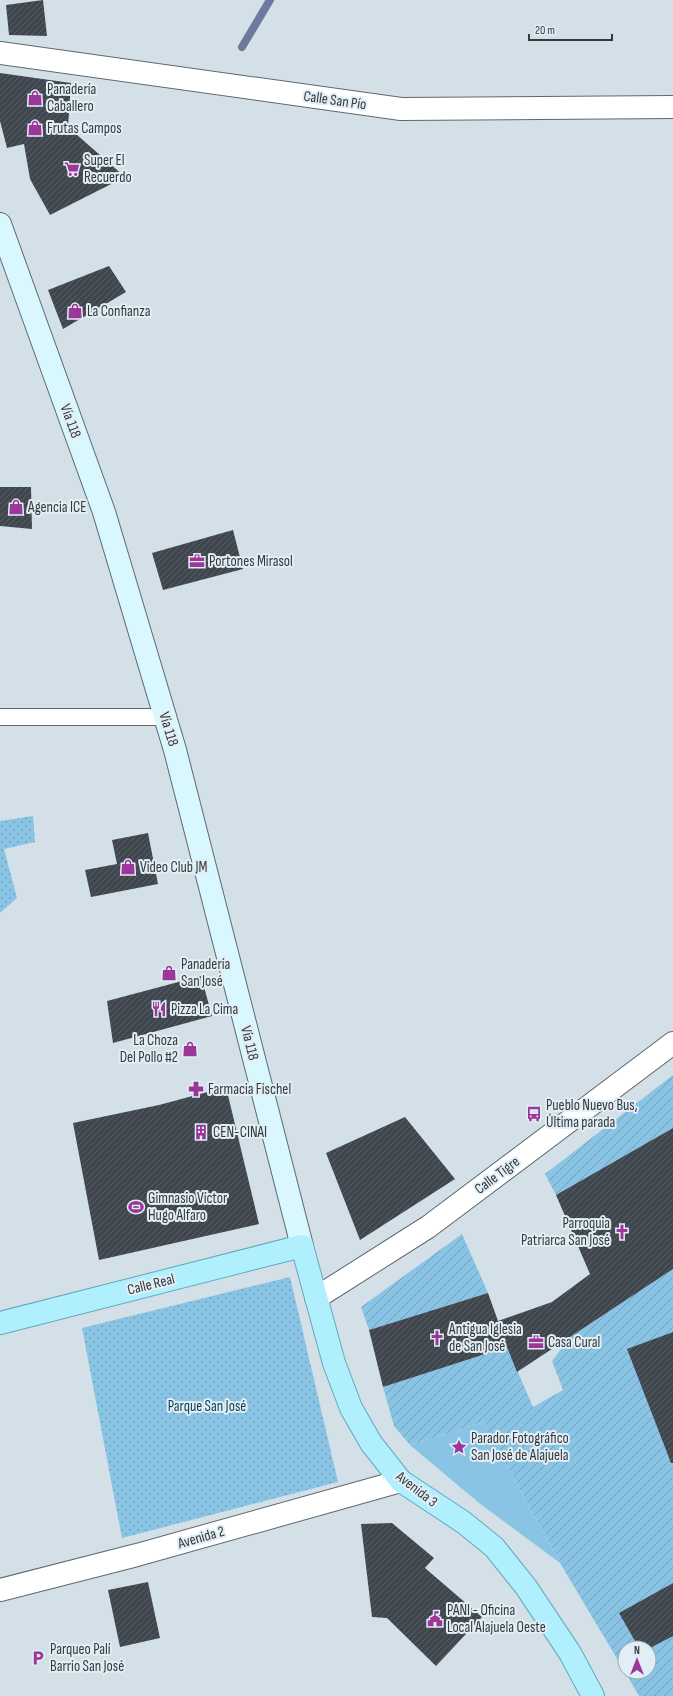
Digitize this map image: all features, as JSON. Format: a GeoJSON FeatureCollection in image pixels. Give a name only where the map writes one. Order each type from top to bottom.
{"type":"FeatureCollection","features":[{"type":"Feature","properties":{"kind":"main road","name":"Vía 118"},"geometry":{"type":"LineString","coordinates":[[0,224],[6,255],[104,512],[165,716],[302,1246]]}},
{"type":"Feature","properties":{"kind":"main road","name":"Avenida 3"},"geometry":{"type":"LineString","coordinates":[[302,1246],[334,1363],[351,1408],[371,1443],[401,1481],[462,1522],[494,1547],[526,1587],[570,1653],[593,1696]]}},
{"type":"Feature","properties":{"kind":"main road","name":"Calle Real"},"geometry":{"type":"LineString","coordinates":[[0,1323],[302,1246]]}},
{"type":"Feature","properties":{"kind":"street","name":"Calle San Pío"},"geometry":{"type":"LineString","coordinates":[[0,53],[401,109],[673,107]]}},
{"type":"Feature","properties":{"kind":"street","name":"Calle Tigre"},"geometry":{"type":"LineString","coordinates":[[316,1298],[428,1227],[673,1043]]}},
{"type":"Feature","properties":{"kind":"street","name":"Avenida 2"},"geometry":{"type":"LineString","coordinates":[[0,1590],[137,1555],[401,1481]]}},
{"type":"Feature","properties":{"kind":"lane"},"geometry":{"type":"LineString","coordinates":[[0,716],[165,716]]}},
{"type":"Feature","properties":{"kind":"green space"},"geometry":{"type":"Polygon","coordinates":[[[33,816],[35,842],[4,849],[17,898],[0,913],[0,821],[33,816]]]}},
{"type":"Feature","properties":{"kind":"green space"},"geometry":{"type":"Polygon","coordinates":[[[673,1075],[673,1128],[556,1195],[545,1174],[673,1075]]]}},
{"type":"Feature","properties":{"kind":"green space"},"geometry":{"type":"Polygon","coordinates":[[[462,1234],[488,1293],[369,1330],[361,1307],[462,1234]]]}},
{"type":"Feature","properties":{"kind":"green space"},"geometry":{"type":"Polygon","coordinates":[[[673,1269],[673,1696],[639,1696],[629,1680],[657,1680],[657,1640],[617,1640],[617,1659],[560,1563],[483,1422],[410,1445],[394,1426],[383,1387],[507,1347],[533,1407],[563,1390],[552,1361],[571,1336],[673,1269]]]}},
{"type":"Feature","properties":{"kind":"green space","name":"Parque San José"},"geometry":{"type":"Polygon","coordinates":[[[290,1277],[338,1482],[122,1538],[82,1328],[290,1277]]]}},
{"type":"Feature","properties":{"kind":"green space"},"geometry":{"type":"Polygon","coordinates":[[[483,1422],[560,1563],[479,1503],[410,1445],[483,1422]]]}},
{"type":"Feature","properties":{"kind":"building"},"geometry":{"type":"Polygon","coordinates":[[[43,0],[47,36],[9,35],[6,5],[43,0]]]}},
{"type":"Feature","properties":{"kind":"building"},"geometry":{"type":"Polygon","coordinates":[[[0,73],[71,83],[68,127],[125,177],[50,215],[30,179],[24,144],[7,148],[0,121],[0,73]]]}},
{"type":"Feature","properties":{"kind":"building","name":"La Confianza"},"geometry":{"type":"Polygon","coordinates":[[[109,266],[126,292],[63,329],[48,290],[109,266]]]}},
{"type":"Feature","properties":{"kind":"building","name":"Agencia ICE"},"geometry":{"type":"Polygon","coordinates":[[[0,487],[31,487],[32,529],[0,526],[0,487]]]}},
{"type":"Feature","properties":{"kind":"building","name":"Portones Mirasol"},"geometry":{"type":"Polygon","coordinates":[[[233,530],[243,569],[163,590],[152,553],[233,530]]]}},
{"type":"Feature","properties":{"kind":"building","name":"Video Club JM"},"geometry":{"type":"Polygon","coordinates":[[[148,833],[158,884],[91,897],[85,870],[117,864],[112,840],[148,833]]]}},
{"type":"Feature","properties":{"kind":"building","name":"Pizza La Cima"},"geometry":{"type":"Polygon","coordinates":[[[201,976],[212,1016],[113,1043],[107,1001],[201,976]]]}},
{"type":"Feature","properties":{"kind":"building"},"geometry":{"type":"Polygon","coordinates":[[[226,1087],[259,1224],[99,1260],[73,1123],[159,1105],[226,1087]]]}},
{"type":"Feature","properties":{"kind":"building"},"geometry":{"type":"Polygon","coordinates":[[[405,1117],[455,1179],[360,1240],[326,1153],[405,1117]]]}},
{"type":"Feature","properties":{"kind":"building"},"geometry":{"type":"Polygon","coordinates":[[[673,1128],[673,1269],[517,1372],[507,1347],[383,1387],[369,1330],[488,1293],[498,1321],[552,1302],[590,1274],[556,1195],[673,1128]]]}},
{"type":"Feature","properties":{"kind":"building"},"geometry":{"type":"Polygon","coordinates":[[[673,1332],[673,1463],[671,1463],[627,1349],[673,1332]]]}},
{"type":"Feature","properties":{"kind":"building"},"geometry":{"type":"Polygon","coordinates":[[[392,1523],[434,1558],[425,1568],[482,1617],[436,1666],[387,1618],[372,1617],[361,1524],[392,1523]]]}},
{"type":"Feature","properties":{"kind":"building"},"geometry":{"type":"Polygon","coordinates":[[[148,1582],[160,1638],[120,1647],[108,1590],[148,1582]]]}},
{"type":"Feature","properties":{"kind":"building"},"geometry":{"type":"Polygon","coordinates":[[[673,1583],[673,1636],[657,1644],[657,1640],[634,1640],[619,1613],[673,1583]]]}},
{"type":"Feature","properties":{"kind":"waterway"},"geometry":{"type":"LineString","coordinates":[[242,47],[270,0]]}},
{"type":"Feature","properties":{"kind":"place","name":"Panadería Caballero"},"geometry":{"type":"Point","coordinates":[35,98]}},
{"type":"Feature","properties":{"kind":"place","name":"Frutas Campos"},"geometry":{"type":"Point","coordinates":[35,128]}},
{"type":"Feature","properties":{"kind":"place","name":"Super El Recuerdo"},"geometry":{"type":"Point","coordinates":[72,169]}},
{"type":"Feature","properties":{"kind":"place","name":"La Confianza"},"geometry":{"type":"Point","coordinates":[75,311]}},
{"type":"Feature","properties":{"kind":"place","name":"Agencia ICE"},"geometry":{"type":"Point","coordinates":[16,507]}},
{"type":"Feature","properties":{"kind":"place","name":"Portones Mirasol"},"geometry":{"type":"Point","coordinates":[197,561]}},
{"type":"Feature","properties":{"kind":"place","name":"Video Club JM"},"geometry":{"type":"Point","coordinates":[128,867]}},
{"type":"Feature","properties":{"kind":"place","name":"Panadería San José"},"geometry":{"type":"Point","coordinates":[169,973]}},
{"type":"Feature","properties":{"kind":"place","name":"Pizza La Cima"},"geometry":{"type":"Point","coordinates":[159,1009]}},
{"type":"Feature","properties":{"kind":"place","name":"La Choza Del Pollo #2"},"geometry":{"type":"Point","coordinates":[190,1049]}},
{"type":"Feature","properties":{"kind":"place","name":"Farmacia Fischel"},"geometry":{"type":"Point","coordinates":[196,1089]}},
{"type":"Feature","properties":{"kind":"place","name":"Pueblo Nuevo Bus, Última parada"},"geometry":{"type":"Point","coordinates":[534,1114]}},
{"type":"Feature","properties":{"kind":"place","name":"CEN-CINAI"},"geometry":{"type":"Point","coordinates":[201,1132]}},
{"type":"Feature","properties":{"kind":"place","name":"Gimnasio Víctor Hugo Alfaro"},"geometry":{"type":"Point","coordinates":[136,1207]}},
{"type":"Feature","properties":{"kind":"place","name":"Parroquia Patriarca San José"},"geometry":{"type":"Point","coordinates":[622,1232]}},
{"type":"Feature","properties":{"kind":"place","name":"Antigua Iglesia de San José"},"geometry":{"type":"Point","coordinates":[437,1338]}},
{"type":"Feature","properties":{"kind":"place","name":"Casa Cural"},"geometry":{"type":"Point","coordinates":[536,1342]}},
{"type":"Feature","properties":{"kind":"place","name":"Parador Fotográfico San José de Alajuela"},"geometry":{"type":"Point","coordinates":[459,1447]}},
{"type":"Feature","properties":{"kind":"place","name":"PANI - Oficina Local Alajuela Oeste"},"geometry":{"type":"Point","coordinates":[435,1619]}},
{"type":"Feature","properties":{"kind":"place","name":"Parqueo Palí Barrio San José"},"geometry":{"type":"Point","coordinates":[38,1658]}}]}
